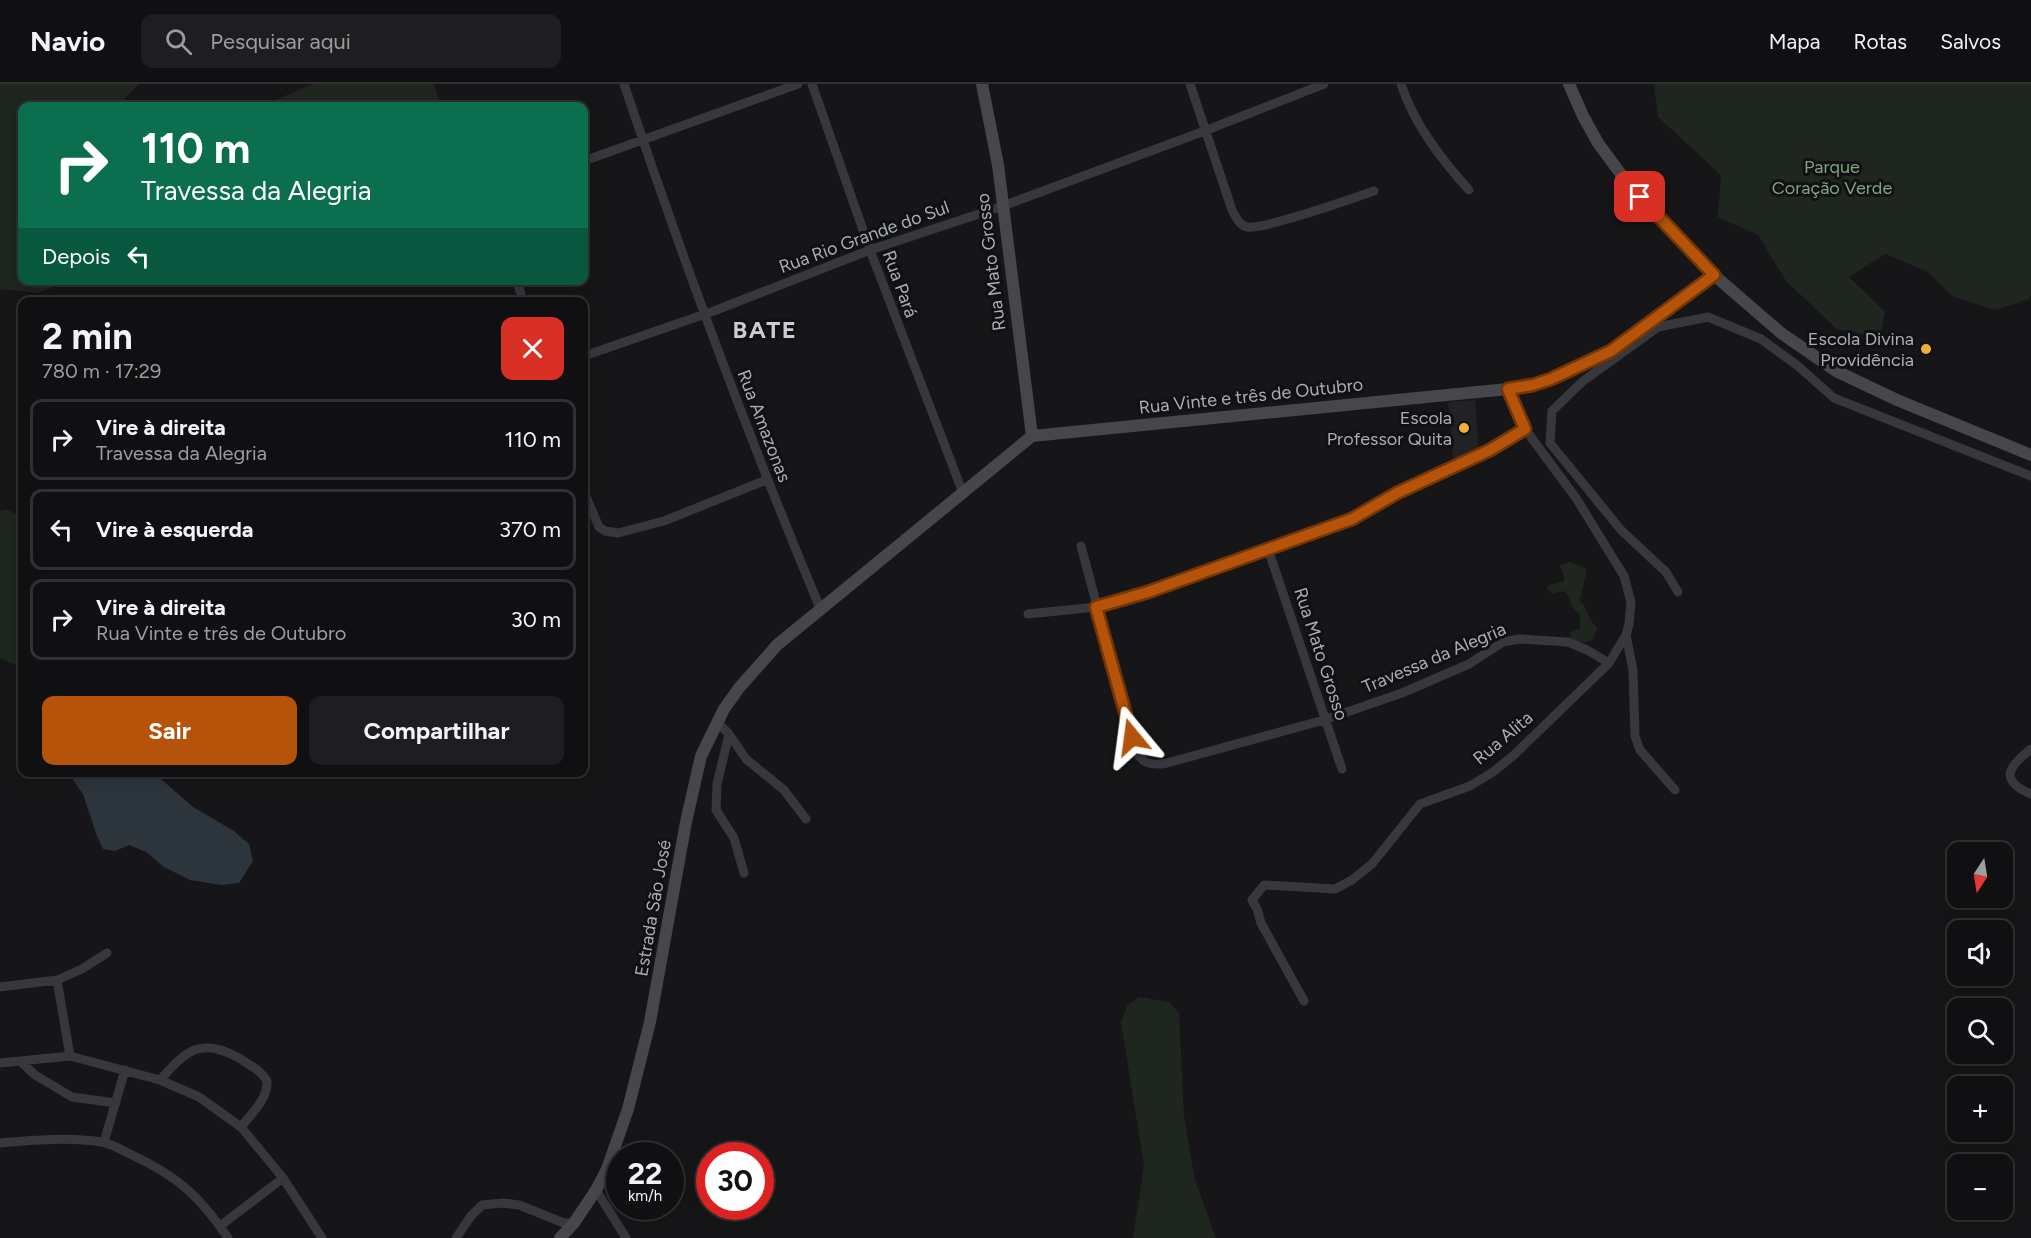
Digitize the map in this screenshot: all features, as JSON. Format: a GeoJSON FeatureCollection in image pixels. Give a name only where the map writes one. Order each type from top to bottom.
{"type":"FeatureCollection","features":[{"type":"Feature","properties":{"kind":"street","name":"Rua Amazonas"},"geometry":{"type":"LineString","coordinates":[[624,84],[704,315],[766,480],[820,608]]}},
{"type":"Feature","properties":{"kind":"street"},"geometry":{"type":"LineString","coordinates":[[588,160],[798,84]]}},
{"type":"Feature","properties":{"kind":"street","name":"Rua Pará"},"geometry":{"type":"LineString","coordinates":[[812,84],[870,250],[963,493]]}},
{"type":"Feature","properties":{"kind":"street","name":"Rua Mato Grosso"},"geometry":{"type":"LineString","coordinates":[[982,84],[998,165],[1032,436]]}},
{"type":"Feature","properties":{"kind":"street"},"geometry":{"type":"LineString","coordinates":[[1191,84],[1237,220],[1244,226],[1250,228],[1274,222],[1374,191]]}},
{"type":"Feature","properties":{"kind":"street","name":"Rua Rio Grande do Sul"},"geometry":{"type":"LineString","coordinates":[[588,355],[704,315],[870,250],[1003,206],[1324,84]]}},
{"type":"Feature","properties":{"kind":"street"},"geometry":{"type":"LineString","coordinates":[[1401,84],[1406,100],[1434,149],[1468,190]]}},
{"type":"Feature","properties":{"kind":"street"},"geometry":{"type":"LineString","coordinates":[[1569,84],[1598,143],[1626,181],[1714,275],[1781,333],[1836,371],[1898,400],[2031,455]]}},
{"type":"Feature","properties":{"kind":"street","name":"Rua Vinte e três de Outubro"},"geometry":{"type":"LineString","coordinates":[[1032,436],[1533,385],[1611,351],[1714,275]]}},
{"type":"Feature","properties":{"kind":"street"},"geometry":{"type":"LineString","coordinates":[[1678,592],[1666,572],[1621,530],[1550,443],[1552,411],[1583,381],[1658,327],[1708,317],[1761,339],[1798,366],[1834,398],[2031,476]]}},
{"type":"Feature","properties":{"kind":"street","name":"Rua Alita"},"geometry":{"type":"LineString","coordinates":[[1304,1001],[1261,923],[1252,900],[1253,897],[1264,885],[1335,889],[1352,880],[1372,864],[1420,804],[1470,786],[1493,772],[1514,755],[1609,663],[1626,635],[1630,602],[1624,576],[1576,498],[1525,429],[1508,389]]}},
{"type":"Feature","properties":{"kind":"street"},"geometry":{"type":"LineString","coordinates":[[1028,614],[1096,607],[1148,592],[1352,519],[1397,493],[1490,450],[1525,429]]}},
{"type":"Feature","properties":{"kind":"street"},"geometry":{"type":"LineString","coordinates":[[820,608],[1032,436]]}},
{"type":"Feature","properties":{"kind":"street"},"geometry":{"type":"LineString","coordinates":[[588,501],[599,527],[605,531],[618,533],[664,521],[766,480]]}},
{"type":"Feature","properties":{"kind":"street"},"geometry":{"type":"LineString","coordinates":[[1082,546],[1096,607]]}},
{"type":"Feature","properties":{"kind":"street","name":"Rua Mato Grosso"},"geometry":{"type":"LineString","coordinates":[[1268,549],[1342,769]]}},
{"type":"Feature","properties":{"kind":"street","name":"Travessa da Alegria"},"geometry":{"type":"LineString","coordinates":[[1096,607],[1139,758],[1154,764],[1324,720],[1402,693],[1469,664],[1503,642],[1520,639],[1568,642],[1609,663]]}},
{"type":"Feature","properties":{"kind":"street","name":"Estrada São José"},"geometry":{"type":"LineString","coordinates":[[560,1238],[574,1223],[596,1190],[618,1141],[641,1064],[673,904],[686,822],[701,756],[717,722],[739,688],[777,645],[820,608]]}},
{"type":"Feature","properties":{"kind":"street"},"geometry":{"type":"LineString","coordinates":[[1626,635],[1633,670],[1635,736],[1640,750],[1675,790]]}},
{"type":"Feature","properties":{"kind":"street"},"geometry":{"type":"LineString","coordinates":[[717,722],[729,734],[746,759],[784,790],[806,819]]}},
{"type":"Feature","properties":{"kind":"street"},"geometry":{"type":"LineString","coordinates":[[729,734],[717,784],[716,810],[734,838],[744,873]]}},
{"type":"Feature","properties":{"kind":"street"},"geometry":{"type":"LineString","coordinates":[[2031,749],[2016,761],[2010,770],[2010,777],[2015,785],[2031,794]]}},
{"type":"Feature","properties":{"kind":"street"},"geometry":{"type":"LineString","coordinates":[[0,987],[57,980],[82,969],[107,953]]}},
{"type":"Feature","properties":{"kind":"street"},"geometry":{"type":"LineString","coordinates":[[57,980],[70,1056]]}},
{"type":"Feature","properties":{"kind":"street"},"geometry":{"type":"LineString","coordinates":[[160,1080],[180,1058],[202,1047],[219,1048],[248,1064],[265,1077],[267,1089],[241,1127]]}},
{"type":"Feature","properties":{"kind":"street"},"geometry":{"type":"LineString","coordinates":[[0,1063],[70,1056],[160,1080],[200,1097],[241,1127],[283,1178],[322,1238]]}},
{"type":"Feature","properties":{"kind":"street"},"geometry":{"type":"LineString","coordinates":[[20,1060],[35,1076],[72,1097],[116,1103]]}},
{"type":"Feature","properties":{"kind":"street"},"geometry":{"type":"LineString","coordinates":[[104,1143],[125,1070]]}},
{"type":"Feature","properties":{"kind":"street"},"geometry":{"type":"LineString","coordinates":[[0,1143],[56,1139],[104,1143],[160,1168],[180,1181],[228,1238]]}},
{"type":"Feature","properties":{"kind":"street"},"geometry":{"type":"LineString","coordinates":[[220,1226],[283,1178]]}},
{"type":"Feature","properties":{"kind":"street"},"geometry":{"type":"LineString","coordinates":[[596,1190],[626,1238]]}},
{"type":"Feature","properties":{"kind":"street"},"geometry":{"type":"LineString","coordinates":[[456,1238],[471,1216],[482,1205],[503,1203],[519,1205],[564,1223],[574,1223]]}},
{"type":"Feature","properties":{"kind":"shaded area","name":"Escola Professor Quita"},"geometry":{"type":"Polygon","coordinates":[[[1475,400],[1479,453],[1453,458],[1448,402],[1475,400]]]}},
{"type":"Feature","properties":{"kind":"shaded area"},"geometry":{"type":"Polygon","coordinates":[[[71,777],[159,777],[193,807],[234,831],[249,844],[253,861],[239,883],[221,885],[190,880],[164,867],[146,852],[129,845],[115,851],[103,849],[83,794],[71,777]]]}},
{"type":"Feature","properties":{"kind":"green space"},"geometry":{"type":"Polygon","coordinates":[[[0,84],[139,84],[121,102],[18,102],[18,285],[60,285],[37,293],[0,289],[0,84]]]}},
{"type":"Feature","properties":{"kind":"green space"},"geometry":{"type":"Polygon","coordinates":[[[313,84],[434,84],[440,102],[270,102],[313,84]]]}},
{"type":"Feature","properties":{"kind":"green space","name":"Parque Coração Verde"},"geometry":{"type":"Polygon","coordinates":[[[1654,84],[2031,84],[2031,294],[2029,299],[1995,310],[1952,296],[1928,272],[1885,254],[1849,277],[1885,312],[1880,338],[1837,329],[1786,281],[1758,235],[1718,217],[1721,175],[1658,117],[1654,84]]]}},
{"type":"Feature","properties":{"kind":"green space"},"geometry":{"type":"Polygon","coordinates":[[[6,509],[18,515],[18,666],[0,658],[0,511],[6,509]]]}},
{"type":"Feature","properties":{"kind":"green space"},"geometry":{"type":"Polygon","coordinates":[[[1570,562],[1587,569],[1580,600],[1597,628],[1593,639],[1584,642],[1570,637],[1570,633],[1580,628],[1580,615],[1573,608],[1567,594],[1564,591],[1552,594],[1547,588],[1548,585],[1565,580],[1560,565],[1570,562]]]}},
{"type":"Feature","properties":{"kind":"green space"},"geometry":{"type":"Polygon","coordinates":[[[1139,997],[1169,1002],[1179,1013],[1184,1116],[1195,1180],[1216,1238],[1133,1238],[1144,1165],[1121,1022],[1127,1006],[1139,997]]]}},
{"type":"Feature","properties":{"kind":"place","name":"Escola Divina Providência"},"geometry":{"type":"Point","coordinates":[1926,349]}},
{"type":"Feature","properties":{"kind":"place","name":"Escola Professor Quita"},"geometry":{"type":"Point","coordinates":[1464,428]}},
{"type":"Feature","properties":{"kind":"district","name":"BATE"},"geometry":{"type":"Point","coordinates":[765,329]}},
{"type":"Feature","properties":{"kind":"route"},"geometry":{"type":"LineString","coordinates":[[1132,737],[1096,607],[1148,592],[1352,519],[1397,493],[1490,450],[1525,429],[1508,389],[1551,379],[1611,351],[1714,275],[1640,197]]}}]}
